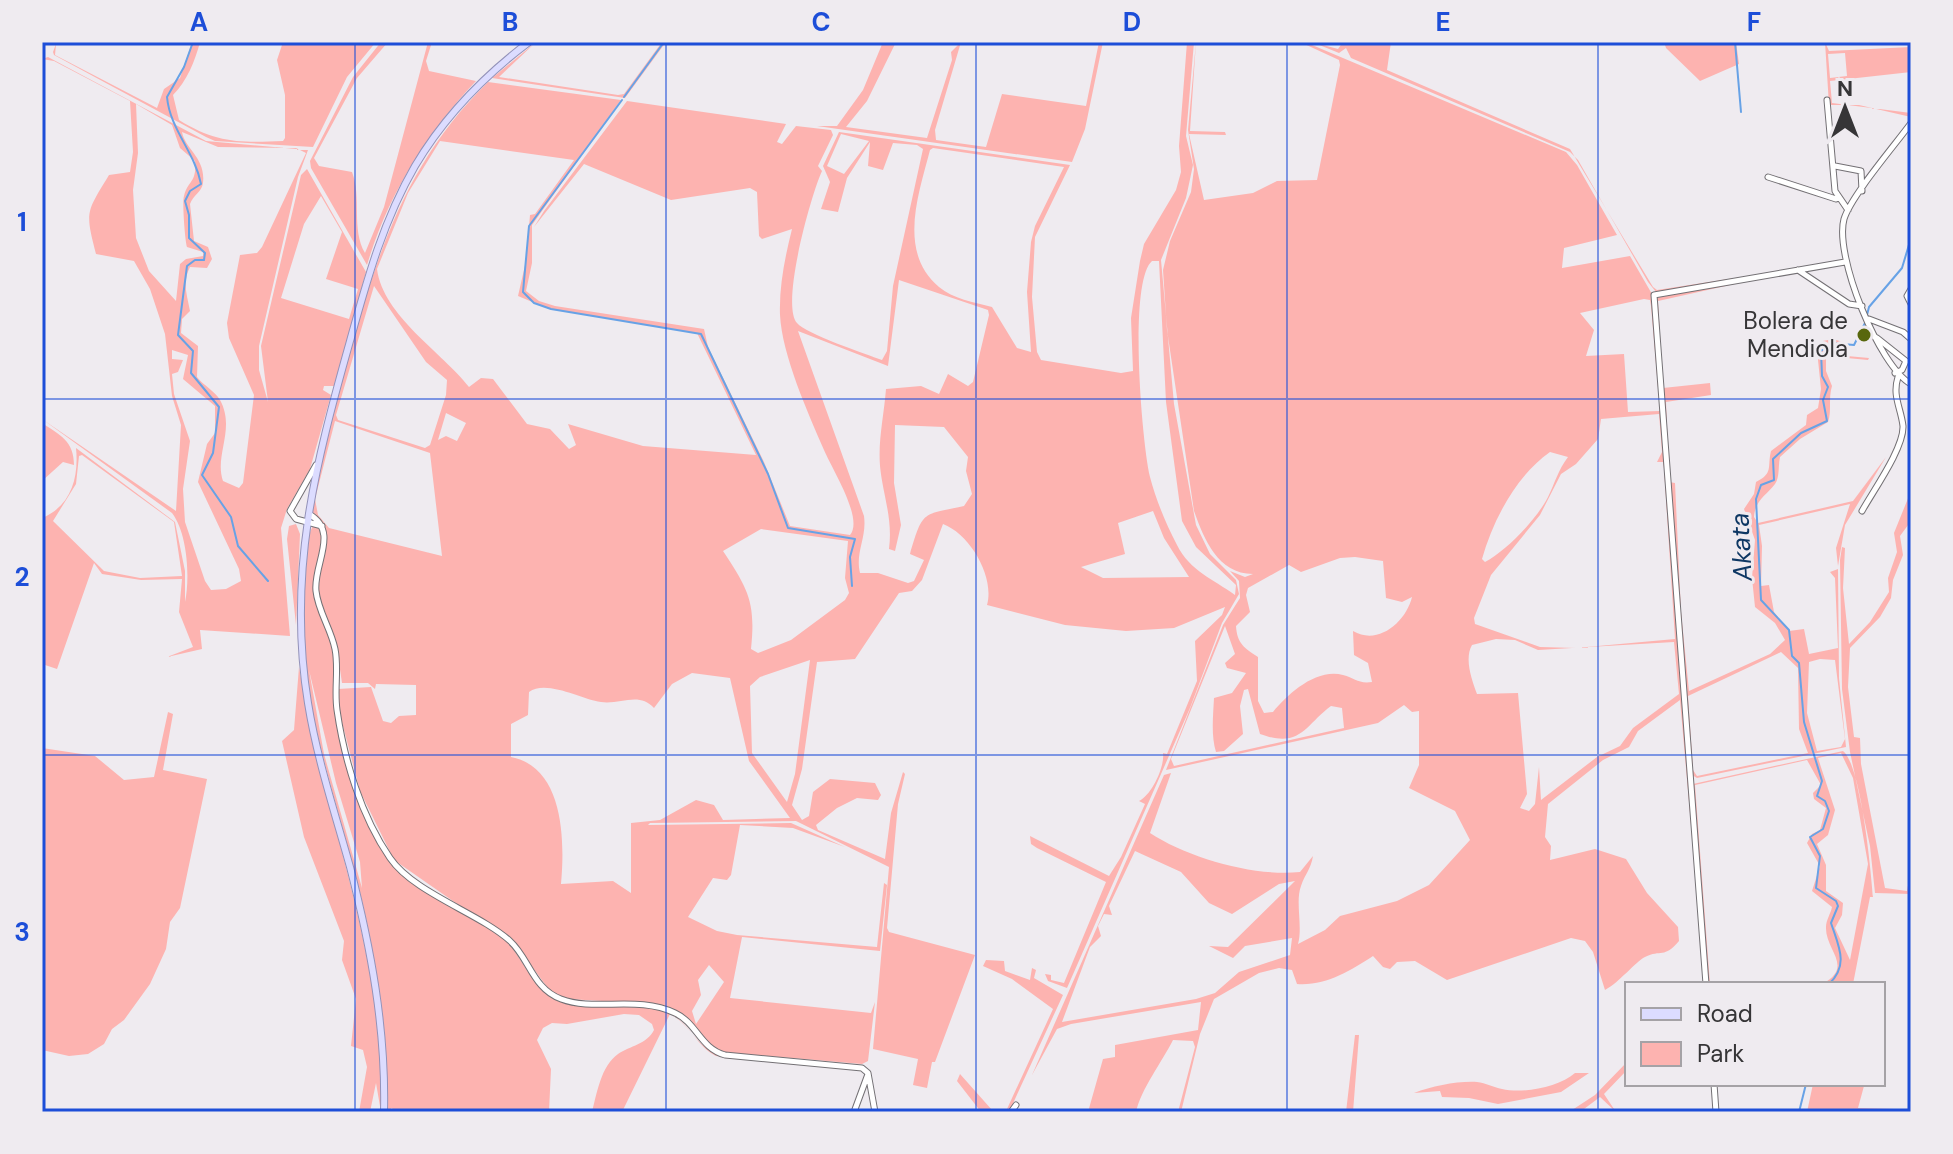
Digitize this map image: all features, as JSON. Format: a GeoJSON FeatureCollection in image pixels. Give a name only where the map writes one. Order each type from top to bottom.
{"type":"FeatureCollection","features":[{"type":"Feature","properties":{"kind":"main road"},"geometry":{"type":"LineString","coordinates":[[384,1112],[383,1053],[372,967],[305,685],[300,607],[303,539],[316,465],[374,256],[397,199],[424,151],[457,108],[529,42]]}},
{"type":"Feature","properties":{"kind":"street"},"geometry":{"type":"LineString","coordinates":[[1827,100],[1837,199]]}},
{"type":"Feature","properties":{"kind":"street"},"geometry":{"type":"LineString","coordinates":[[1862,511],[1898,447],[1903,423],[1896,402],[1896,375],[1876,338],[1845,262],[1843,232],[1848,210],[1911,123]]}},
{"type":"Feature","properties":{"kind":"street"},"geometry":{"type":"LineString","coordinates":[[1835,166],[1861,171],[1861,193]]}},
{"type":"Feature","properties":{"kind":"street"},"geometry":{"type":"LineString","coordinates":[[1768,177],[1837,199],[1848,210]]}},
{"type":"Feature","properties":{"kind":"street"},"geometry":{"type":"LineString","coordinates":[[1706,982],[1654,295],[1845,262]]}},
{"type":"Feature","properties":{"kind":"street"},"geometry":{"type":"LineString","coordinates":[[1797,270],[1849,304],[1862,306]]}},
{"type":"Feature","properties":{"kind":"street"},"geometry":{"type":"LineString","coordinates":[[1911,289],[1907,296],[1911,304]]}},
{"type":"Feature","properties":{"kind":"street"},"geometry":{"type":"LineString","coordinates":[[1868,318],[1903,332],[1911,339]]}},
{"type":"Feature","properties":{"kind":"street"},"geometry":{"type":"LineString","coordinates":[[1876,338],[1906,361],[1896,375]]}},
{"type":"Feature","properties":{"kind":"street"},"geometry":{"type":"LineString","coordinates":[[1896,375],[1911,383]]}},
{"type":"Feature","properties":{"kind":"street"},"geometry":{"type":"LineString","coordinates":[[316,465],[290,511],[296,519],[306,517],[323,527]]}},
{"type":"Feature","properties":{"kind":"street"},"geometry":{"type":"LineString","coordinates":[[306,517],[323,527]]}},
{"type":"Feature","properties":{"kind":"street"},"geometry":{"type":"LineString","coordinates":[[303,539],[315,523]]}},
{"type":"Feature","properties":{"kind":"street"},"geometry":{"type":"LineString","coordinates":[[323,527],[324,546],[315,588],[335,651],[337,711],[359,795],[395,864],[507,938],[536,980],[557,998],[578,1002],[636,1003],[675,1013],[710,1049],[725,1055],[839,1064],[868,1073]]}},
{"type":"Feature","properties":{"kind":"street"},"geometry":{"type":"LineString","coordinates":[[854,1112],[868,1073]]}},
{"type":"Feature","properties":{"kind":"street"},"geometry":{"type":"LineString","coordinates":[[868,1073],[875,1112]]}},
{"type":"Feature","properties":{"kind":"street"},"geometry":{"type":"LineString","coordinates":[[1714,1086],[1716,1112]]}},
{"type":"Feature","properties":{"kind":"street"},"geometry":{"type":"LineString","coordinates":[[1011,1112],[1016,1105]]}},
{"type":"Feature","properties":{"kind":"green space"},"geometry":{"type":"Polygon","coordinates":[[[192,42],[200,42],[196,56],[173,95],[179,120],[217,137],[254,142],[283,141],[285,138],[285,95],[277,60],[283,42],[376,42],[347,77],[313,147],[215,141],[54,55],[53,52],[56,44],[55,55],[157,108],[164,89],[180,78],[192,42]]]}},
{"type":"Feature","properties":{"kind":"green space"},"geometry":{"type":"Polygon","coordinates":[[[381,42],[388,42],[357,78],[314,158],[319,166],[352,172],[358,234],[365,253],[384,207],[428,42],[432,42],[426,61],[429,71],[476,81],[441,122],[411,167],[386,214],[367,265],[311,168],[310,161],[353,77],[381,42]]]}},
{"type":"Feature","properties":{"kind":"green space"},"geometry":{"type":"Polygon","coordinates":[[[536,42],[499,77],[618,95],[624,94],[662,42],[666,42],[625,98],[492,78],[536,42]]]}},
{"type":"Feature","properties":{"kind":"green space"},"geometry":{"type":"Polygon","coordinates":[[[883,42],[896,42],[867,101],[846,127],[927,138],[952,60],[951,52],[961,42],[935,130],[936,140],[986,147],[1002,94],[1086,106],[1099,42],[1103,42],[1085,129],[1072,162],[817,126],[837,126],[863,90],[883,42]]]}},
{"type":"Feature","properties":{"kind":"green space"},"geometry":{"type":"Polygon","coordinates":[[[1187,42],[1194,42],[1186,136],[1193,165],[1186,198],[1161,260],[1174,404],[1196,525],[1210,554],[1236,580],[1239,594],[1222,623],[1190,708],[1067,988],[1048,981],[1045,974],[1051,975],[1051,980],[1064,983],[1106,882],[1037,848],[1031,844],[1030,836],[1109,876],[1145,804],[1139,801],[1157,780],[1163,753],[1167,754],[1197,681],[1195,641],[1222,615],[1225,607],[1174,628],[1126,631],[1065,625],[987,605],[987,582],[978,558],[962,537],[943,524],[922,580],[912,591],[899,593],[855,659],[817,662],[802,769],[792,805],[802,820],[809,816],[813,792],[830,779],[875,783],[881,795],[878,800],[857,798],[837,808],[816,825],[818,830],[885,859],[891,813],[903,772],[905,774],[898,804],[887,928],[889,932],[975,955],[935,1062],[932,1062],[927,1088],[913,1085],[918,1059],[873,1049],[889,867],[796,821],[648,825],[791,823],[845,847],[793,828],[740,825],[731,875],[727,880],[713,878],[688,917],[717,931],[877,947],[884,883],[887,885],[880,951],[742,937],[730,998],[871,1013],[875,1002],[868,1061],[862,1064],[720,1052],[711,1047],[685,1017],[653,1004],[568,999],[550,991],[516,945],[394,860],[360,791],[338,707],[338,689],[371,687],[383,721],[391,723],[399,716],[416,715],[416,685],[376,684],[375,689],[368,683],[342,683],[336,642],[318,593],[326,529],[312,511],[314,493],[325,439],[368,289],[396,215],[414,180],[434,146],[488,82],[621,100],[532,225],[532,263],[526,291],[539,301],[555,306],[704,329],[708,347],[764,462],[790,526],[850,535],[853,518],[850,506],[804,402],[785,348],[780,315],[782,282],[792,229],[762,239],[759,236],[757,192],[750,188],[671,200],[584,164],[534,227],[627,101],[786,124],[777,142],[782,144],[796,126],[831,130],[833,135],[818,166],[822,171],[799,248],[792,294],[793,312],[797,323],[812,333],[882,360],[887,351],[893,286],[923,149],[917,145],[893,143],[883,170],[868,166],[870,142],[847,178],[838,212],[821,209],[830,182],[823,166],[839,132],[1070,165],[1035,237],[1032,297],[1037,352],[1041,360],[1121,373],[1133,371],[1131,318],[1140,261],[1144,244],[1176,190],[1181,172],[1179,146],[1187,42]],[[841,134],[827,166],[844,174],[869,141],[841,134]],[[440,141],[408,193],[377,269],[390,302],[402,318],[469,387],[481,378],[493,379],[527,424],[550,429],[569,449],[576,445],[568,424],[643,446],[756,455],[697,333],[549,309],[518,296],[526,261],[530,215],[535,214],[574,160],[440,141]],[[933,148],[917,203],[915,240],[918,257],[926,273],[951,294],[992,307],[1017,348],[1031,352],[1027,292],[1031,242],[1035,226],[1064,167],[933,148]],[[1152,261],[1145,275],[1139,330],[1144,432],[1150,477],[1158,503],[1188,562],[1235,595],[1236,585],[1196,547],[1182,521],[1166,402],[1159,261],[1152,261]],[[899,280],[888,366],[798,331],[864,516],[860,573],[878,573],[908,583],[914,581],[924,560],[910,554],[922,522],[932,514],[964,506],[972,494],[966,471],[968,457],[944,427],[895,425],[894,483],[901,525],[895,551],[889,549],[889,517],[880,456],[886,389],[921,386],[939,394],[948,374],[968,386],[973,382],[988,310],[899,280]],[[374,286],[336,415],[338,420],[425,448],[430,445],[446,395],[447,380],[426,362],[374,286]],[[446,413],[438,440],[446,436],[457,441],[466,423],[446,413]],[[335,421],[315,499],[318,515],[329,528],[442,556],[430,453],[335,421]],[[1153,511],[1118,523],[1125,554],[1081,567],[1103,578],[1189,577],[1164,538],[1153,511]],[[761,529],[723,551],[739,576],[751,607],[751,649],[758,653],[791,640],[845,600],[849,593],[845,578],[848,541],[761,529]],[[810,660],[760,677],[750,686],[752,753],[787,802],[795,774],[810,660]],[[692,673],[672,684],[654,708],[636,699],[601,702],[554,689],[536,689],[529,692],[528,715],[511,724],[511,757],[529,764],[542,775],[557,808],[562,847],[561,884],[613,881],[631,893],[631,823],[660,820],[696,800],[714,805],[723,820],[790,818],[749,761],[730,678],[692,673]],[[709,965],[698,980],[701,995],[692,1011],[696,1024],[724,982],[709,965]]]}},
{"type":"Feature","properties":{"kind":"green space"},"geometry":{"type":"Polygon","coordinates":[[[1196,42],[1190,131],[1225,132],[1226,135],[1189,134],[1204,200],[1253,193],[1277,181],[1317,180],[1340,65],[1339,60],[1300,42],[1566,152],[1577,165],[1617,235],[1564,248],[1562,268],[1630,256],[1652,294],[1705,982],[1680,700],[1638,731],[1629,747],[1603,760],[1548,804],[1545,837],[1551,846],[1550,860],[1595,849],[1626,859],[1647,893],[1678,927],[1679,941],[1674,947],[1645,957],[1605,990],[1593,952],[1585,941],[1571,938],[1447,980],[1415,961],[1397,962],[1390,969],[1383,967],[1373,956],[1318,983],[1297,984],[1292,970],[1279,968],[1259,973],[1214,999],[1200,1034],[1181,1112],[1178,1112],[1195,1047],[1193,1041],[1173,1040],[1147,1085],[1136,1112],[1088,1112],[1103,1059],[1115,1057],[1115,1045],[1198,1030],[1201,1002],[1057,1029],[1032,1075],[1164,775],[1171,773],[1150,833],[1166,842],[1202,858],[1263,872],[1300,872],[1313,856],[1299,892],[1298,944],[1325,930],[1340,916],[1397,901],[1429,885],[1470,840],[1455,811],[1409,788],[1419,765],[1419,711],[1412,712],[1404,705],[1378,723],[1166,770],[1223,625],[1240,598],[1239,581],[1230,571],[1245,577],[1253,574],[1230,568],[1214,553],[1194,511],[1167,330],[1163,270],[1170,241],[1191,192],[1194,169],[1188,130],[1196,42]],[[1650,300],[1580,313],[1594,330],[1586,356],[1624,354],[1628,412],[1660,411],[1650,300]],[[1659,414],[1601,419],[1598,439],[1576,464],[1561,474],[1540,515],[1491,575],[1474,618],[1475,624],[1540,647],[1573,648],[1538,650],[1515,640],[1496,639],[1472,645],[1470,651],[1470,670],[1477,694],[1518,693],[1527,794],[1520,808],[1529,811],[1535,804],[1539,767],[1541,800],[1597,757],[1620,746],[1633,728],[1679,694],[1674,642],[1583,647],[1675,639],[1664,468],[1663,462],[1657,462],[1662,452],[1659,414]],[[1550,452],[1516,486],[1499,514],[1482,559],[1485,562],[1529,525],[1548,497],[1568,457],[1550,452]],[[1340,558],[1301,572],[1289,565],[1248,588],[1246,595],[1250,612],[1236,626],[1242,644],[1258,657],[1258,701],[1264,713],[1273,712],[1304,684],[1323,675],[1343,675],[1372,682],[1368,663],[1354,655],[1353,631],[1372,636],[1390,629],[1404,615],[1412,597],[1402,602],[1386,598],[1383,561],[1340,558]],[[1225,626],[1171,759],[1174,766],[1344,728],[1342,708],[1331,706],[1294,737],[1274,738],[1260,734],[1248,689],[1244,690],[1240,706],[1243,734],[1224,751],[1216,752],[1214,698],[1232,693],[1246,673],[1227,668],[1225,663],[1235,654],[1225,626]],[[1135,851],[1109,906],[1112,915],[1104,914],[1098,926],[1101,936],[1090,947],[1062,1022],[1196,999],[1215,993],[1239,972],[1290,955],[1292,938],[1245,946],[1233,958],[1209,946],[1228,947],[1295,881],[1279,884],[1232,914],[1209,903],[1181,872],[1135,851]]]}},
{"type":"Feature","properties":{"kind":"green space"},"geometry":{"type":"Polygon","coordinates":[[[1312,42],[1338,49],[1343,42],[1391,42],[1387,70],[1570,149],[1575,157],[1570,152],[1351,58],[1346,48],[1339,53],[1312,42]]]}},
{"type":"Feature","properties":{"kind":"green space"},"geometry":{"type":"Polygon","coordinates":[[[1664,42],[1736,42],[1739,64],[1700,81],[1666,48],[1664,42]]]}},
{"type":"Feature","properties":{"kind":"green space"},"geometry":{"type":"Polygon","coordinates":[[[1825,42],[1829,51],[1911,47],[1911,72],[1830,81],[1832,103],[1848,105],[1829,105],[1825,42]],[[1845,53],[1828,54],[1830,78],[1847,76],[1845,53]]]}},
{"type":"Feature","properties":{"kind":"green space"},"geometry":{"type":"Polygon","coordinates":[[[48,57],[206,141],[284,148],[218,147],[182,132],[203,174],[202,186],[190,204],[194,241],[208,247],[212,259],[207,268],[190,267],[186,289],[190,311],[182,319],[181,333],[198,346],[197,377],[218,397],[224,411],[223,481],[239,488],[243,483],[254,395],[229,338],[227,323],[240,255],[257,253],[262,247],[306,153],[298,149],[308,150],[298,177],[259,346],[259,370],[268,402],[261,346],[301,175],[307,169],[366,272],[334,386],[324,386],[323,390],[331,395],[310,469],[287,509],[281,528],[290,636],[200,630],[202,649],[167,657],[193,647],[179,612],[182,579],[141,580],[102,574],[94,563],[57,669],[42,664],[42,518],[60,506],[71,490],[76,470],[76,448],[175,522],[185,571],[185,602],[187,581],[184,544],[172,513],[42,419],[176,511],[181,425],[172,396],[165,334],[150,289],[134,261],[96,254],[90,229],[92,205],[109,175],[130,172],[133,152],[130,101],[54,61],[42,59],[48,57]],[[136,104],[138,153],[133,190],[136,238],[149,271],[176,301],[180,264],[186,259],[203,256],[203,252],[187,247],[183,206],[184,196],[193,178],[195,161],[180,148],[172,125],[136,104]],[[321,196],[304,224],[281,298],[349,319],[358,289],[326,279],[342,232],[321,196]],[[172,350],[172,359],[183,360],[178,372],[172,374],[174,394],[190,441],[183,489],[185,522],[205,581],[211,590],[226,589],[241,581],[239,569],[198,482],[207,444],[215,433],[215,406],[183,379],[188,355],[172,350]],[[82,455],[79,456],[76,484],[53,521],[104,571],[140,578],[182,576],[174,522],[82,455]]]}},
{"type":"Feature","properties":{"kind":"green space"},"geometry":{"type":"Polygon","coordinates":[[[1873,108],[1911,113],[1911,117],[1873,108]]]}},
{"type":"Feature","properties":{"kind":"green space"},"geometry":{"type":"Polygon","coordinates":[[[1607,210],[1657,290],[1774,272],[1656,292],[1648,282],[1607,210]]]}},
{"type":"Feature","properties":{"kind":"green space"},"geometry":{"type":"Polygon","coordinates":[[[1775,275],[1658,301],[1663,388],[1710,383],[1711,395],[1666,402],[1669,477],[1656,298],[1775,275]]]}},
{"type":"Feature","properties":{"kind":"green space"},"geometry":{"type":"Polygon","coordinates":[[[1833,339],[1846,343],[1844,349],[1831,345],[1825,354],[1869,358],[1826,356],[1826,371],[1832,386],[1828,422],[1800,439],[1780,457],[1777,481],[1759,502],[1754,517],[1758,523],[1853,501],[1886,457],[1845,525],[1838,566],[1836,548],[1850,504],[1759,525],[1761,586],[1769,585],[1774,612],[1789,631],[1804,629],[1809,654],[1838,648],[1835,578],[1830,572],[1838,569],[1839,678],[1846,747],[1697,778],[1692,775],[1669,482],[1675,483],[1681,612],[1689,691],[1770,654],[1785,640],[1775,623],[1755,607],[1752,578],[1755,540],[1744,509],[1754,494],[1756,482],[1768,472],[1771,451],[1806,425],[1807,415],[1818,408],[1821,389],[1818,360],[1823,341],[1833,339]],[[1781,652],[1688,696],[1693,770],[1697,776],[1808,753],[1799,729],[1798,668],[1781,652]],[[1835,660],[1809,662],[1807,713],[1817,751],[1841,747],[1845,739],[1835,660]]]}},
{"type":"Feature","properties":{"kind":"green space"},"geometry":{"type":"Polygon","coordinates":[[[42,423],[69,444],[74,465],[63,462],[42,481],[42,423]]]}},
{"type":"Feature","properties":{"kind":"green space"},"geometry":{"type":"Polygon","coordinates":[[[1911,491],[1911,521],[1900,536],[1903,555],[1893,580],[1891,598],[1880,617],[1850,648],[1848,687],[1854,737],[1860,738],[1861,764],[1885,888],[1907,891],[1911,869],[1911,894],[1875,893],[1870,846],[1850,752],[1842,689],[1840,560],[1842,547],[1845,548],[1843,588],[1849,644],[1870,622],[1889,592],[1888,578],[1897,552],[1894,533],[1911,491]]]}},
{"type":"Feature","properties":{"kind":"green space"},"geometry":{"type":"Polygon","coordinates":[[[296,524],[300,534],[296,625],[287,539],[289,526],[296,524]]]}},
{"type":"Feature","properties":{"kind":"green space"},"geometry":{"type":"Polygon","coordinates":[[[313,526],[320,528],[322,544],[314,578],[314,597],[331,642],[336,668],[335,713],[356,792],[399,870],[502,937],[536,982],[549,993],[578,1004],[645,1008],[670,1014],[622,1112],[592,1112],[607,1065],[618,1054],[643,1042],[654,1030],[652,1024],[639,1015],[552,1023],[543,1028],[537,1040],[551,1069],[549,1112],[394,1112],[392,1108],[387,1112],[386,1048],[375,964],[361,896],[322,754],[304,658],[301,610],[308,538],[313,526]],[[309,670],[324,754],[362,888],[360,862],[336,783],[309,670]]]}},
{"type":"Feature","properties":{"kind":"green space"},"geometry":{"type":"Polygon","coordinates":[[[299,667],[364,943],[380,1055],[381,1112],[376,1083],[370,1112],[359,1112],[367,1067],[363,1050],[351,1046],[356,999],[342,960],[344,941],[304,837],[282,741],[294,730],[299,667]]]}},
{"type":"Feature","properties":{"kind":"green space"},"geometry":{"type":"Polygon","coordinates":[[[168,712],[173,714],[163,770],[207,779],[180,908],[170,922],[166,949],[150,984],[124,1020],[112,1029],[104,1044],[88,1054],[69,1056],[42,1050],[42,748],[95,756],[124,780],[154,777],[168,712]]]}},
{"type":"Feature","properties":{"kind":"green space"},"geometry":{"type":"Polygon","coordinates":[[[1843,751],[1849,760],[1860,796],[1873,897],[1870,897],[1853,982],[1825,982],[1832,978],[1838,965],[1826,927],[1832,907],[1812,891],[1820,866],[1807,843],[1812,834],[1820,830],[1826,808],[1814,799],[1813,793],[1821,785],[1807,760],[1695,785],[1710,982],[1707,982],[1693,784],[1843,751]],[[1841,753],[1818,758],[1835,810],[1828,835],[1817,844],[1826,865],[1826,891],[1843,903],[1842,915],[1835,928],[1850,960],[1868,864],[1853,778],[1841,753]]]}},
{"type":"Feature","properties":{"kind":"green space"},"geometry":{"type":"Polygon","coordinates":[[[986,960],[1004,961],[1005,971],[1030,980],[1032,968],[1036,970],[1034,978],[1063,995],[1009,1112],[981,1112],[957,1081],[960,1074],[992,1110],[1007,1109],[1053,1009],[1012,979],[983,966],[986,960]]]}},
{"type":"Feature","properties":{"kind":"green space"},"geometry":{"type":"Polygon","coordinates":[[[692,1033],[713,1052],[733,1058],[709,1052],[703,1046],[692,1033]]]}},
{"type":"Feature","properties":{"kind":"green space"},"geometry":{"type":"Polygon","coordinates":[[[1355,1035],[1359,1035],[1353,1112],[1346,1112],[1355,1035]]]}},
{"type":"Feature","properties":{"kind":"green space"},"geometry":{"type":"Polygon","coordinates":[[[772,1062],[819,1064],[818,1066],[772,1062]]]}},
{"type":"Feature","properties":{"kind":"green space"},"geometry":{"type":"Polygon","coordinates":[[[1625,1064],[1625,1072],[1604,1094],[1616,1112],[1600,1097],[1580,1112],[1569,1112],[1595,1095],[1625,1064]]]}},
{"type":"Feature","properties":{"kind":"green space"},"geometry":{"type":"Polygon","coordinates":[[[1575,1073],[1589,1073],[1561,1092],[1498,1104],[1442,1097],[1440,1091],[1414,1093],[1445,1084],[1469,1082],[1511,1090],[1530,1090],[1550,1086],[1575,1073]]]}},
{"type":"Feature","properties":{"kind":"green space"},"geometry":{"type":"Polygon","coordinates":[[[1813,1086],[1864,1086],[1858,1108],[1894,1109],[1892,1112],[1807,1112],[1813,1086]]]}},
{"type":"Feature","properties":{"kind":"waterway"},"geometry":{"type":"LineString","coordinates":[[193,42],[184,67],[167,97],[173,120],[194,162],[201,184],[190,191],[185,201],[189,215],[189,238],[205,253],[204,260],[195,260],[187,266],[178,335],[193,351],[191,373],[219,407],[213,453],[202,475],[231,517],[238,546],[268,581]]}},
{"type":"Feature","properties":{"kind":"waterway"},"geometry":{"type":"LineString","coordinates":[[624,97],[664,42]]}},
{"type":"Feature","properties":{"kind":"waterway"},"geometry":{"type":"LineString","coordinates":[[1735,42],[1741,112]]}},
{"type":"Feature","properties":{"kind":"waterway"},"geometry":{"type":"LineString","coordinates":[[622,100],[529,226],[523,292],[534,303],[551,309],[701,334],[768,474],[788,528],[855,539],[850,557],[852,586]]}},
{"type":"Feature","properties":{"kind":"waterway","name":"Akata"},"geometry":{"type":"LineString","coordinates":[[1867,315],[1869,307],[1902,268],[1911,238]]}},
{"type":"Feature","properties":{"kind":"waterway","name":"Akata"},"geometry":{"type":"LineString","coordinates":[[1831,982],[1841,963],[1831,923],[1838,906],[1836,901],[1816,888],[1820,856],[1810,837],[1823,829],[1829,811],[1825,801],[1817,796],[1822,781],[1804,722],[1799,663],[1792,656],[1789,630],[1761,600],[1756,499],[1761,485],[1774,480],[1773,459],[1801,433],[1827,421],[1823,400],[1828,387],[1822,376],[1821,351],[1831,343],[1854,345],[1866,321]]}},
{"type":"Feature","properties":{"kind":"waterway","name":"Akata"},"geometry":{"type":"LineString","coordinates":[[1799,1112],[1806,1086]]}},
{"type":"Feature","properties":{"kind":"place","name":"Bolera de Mendiola"},"geometry":{"type":"Point","coordinates":[1864,335]}}]}
